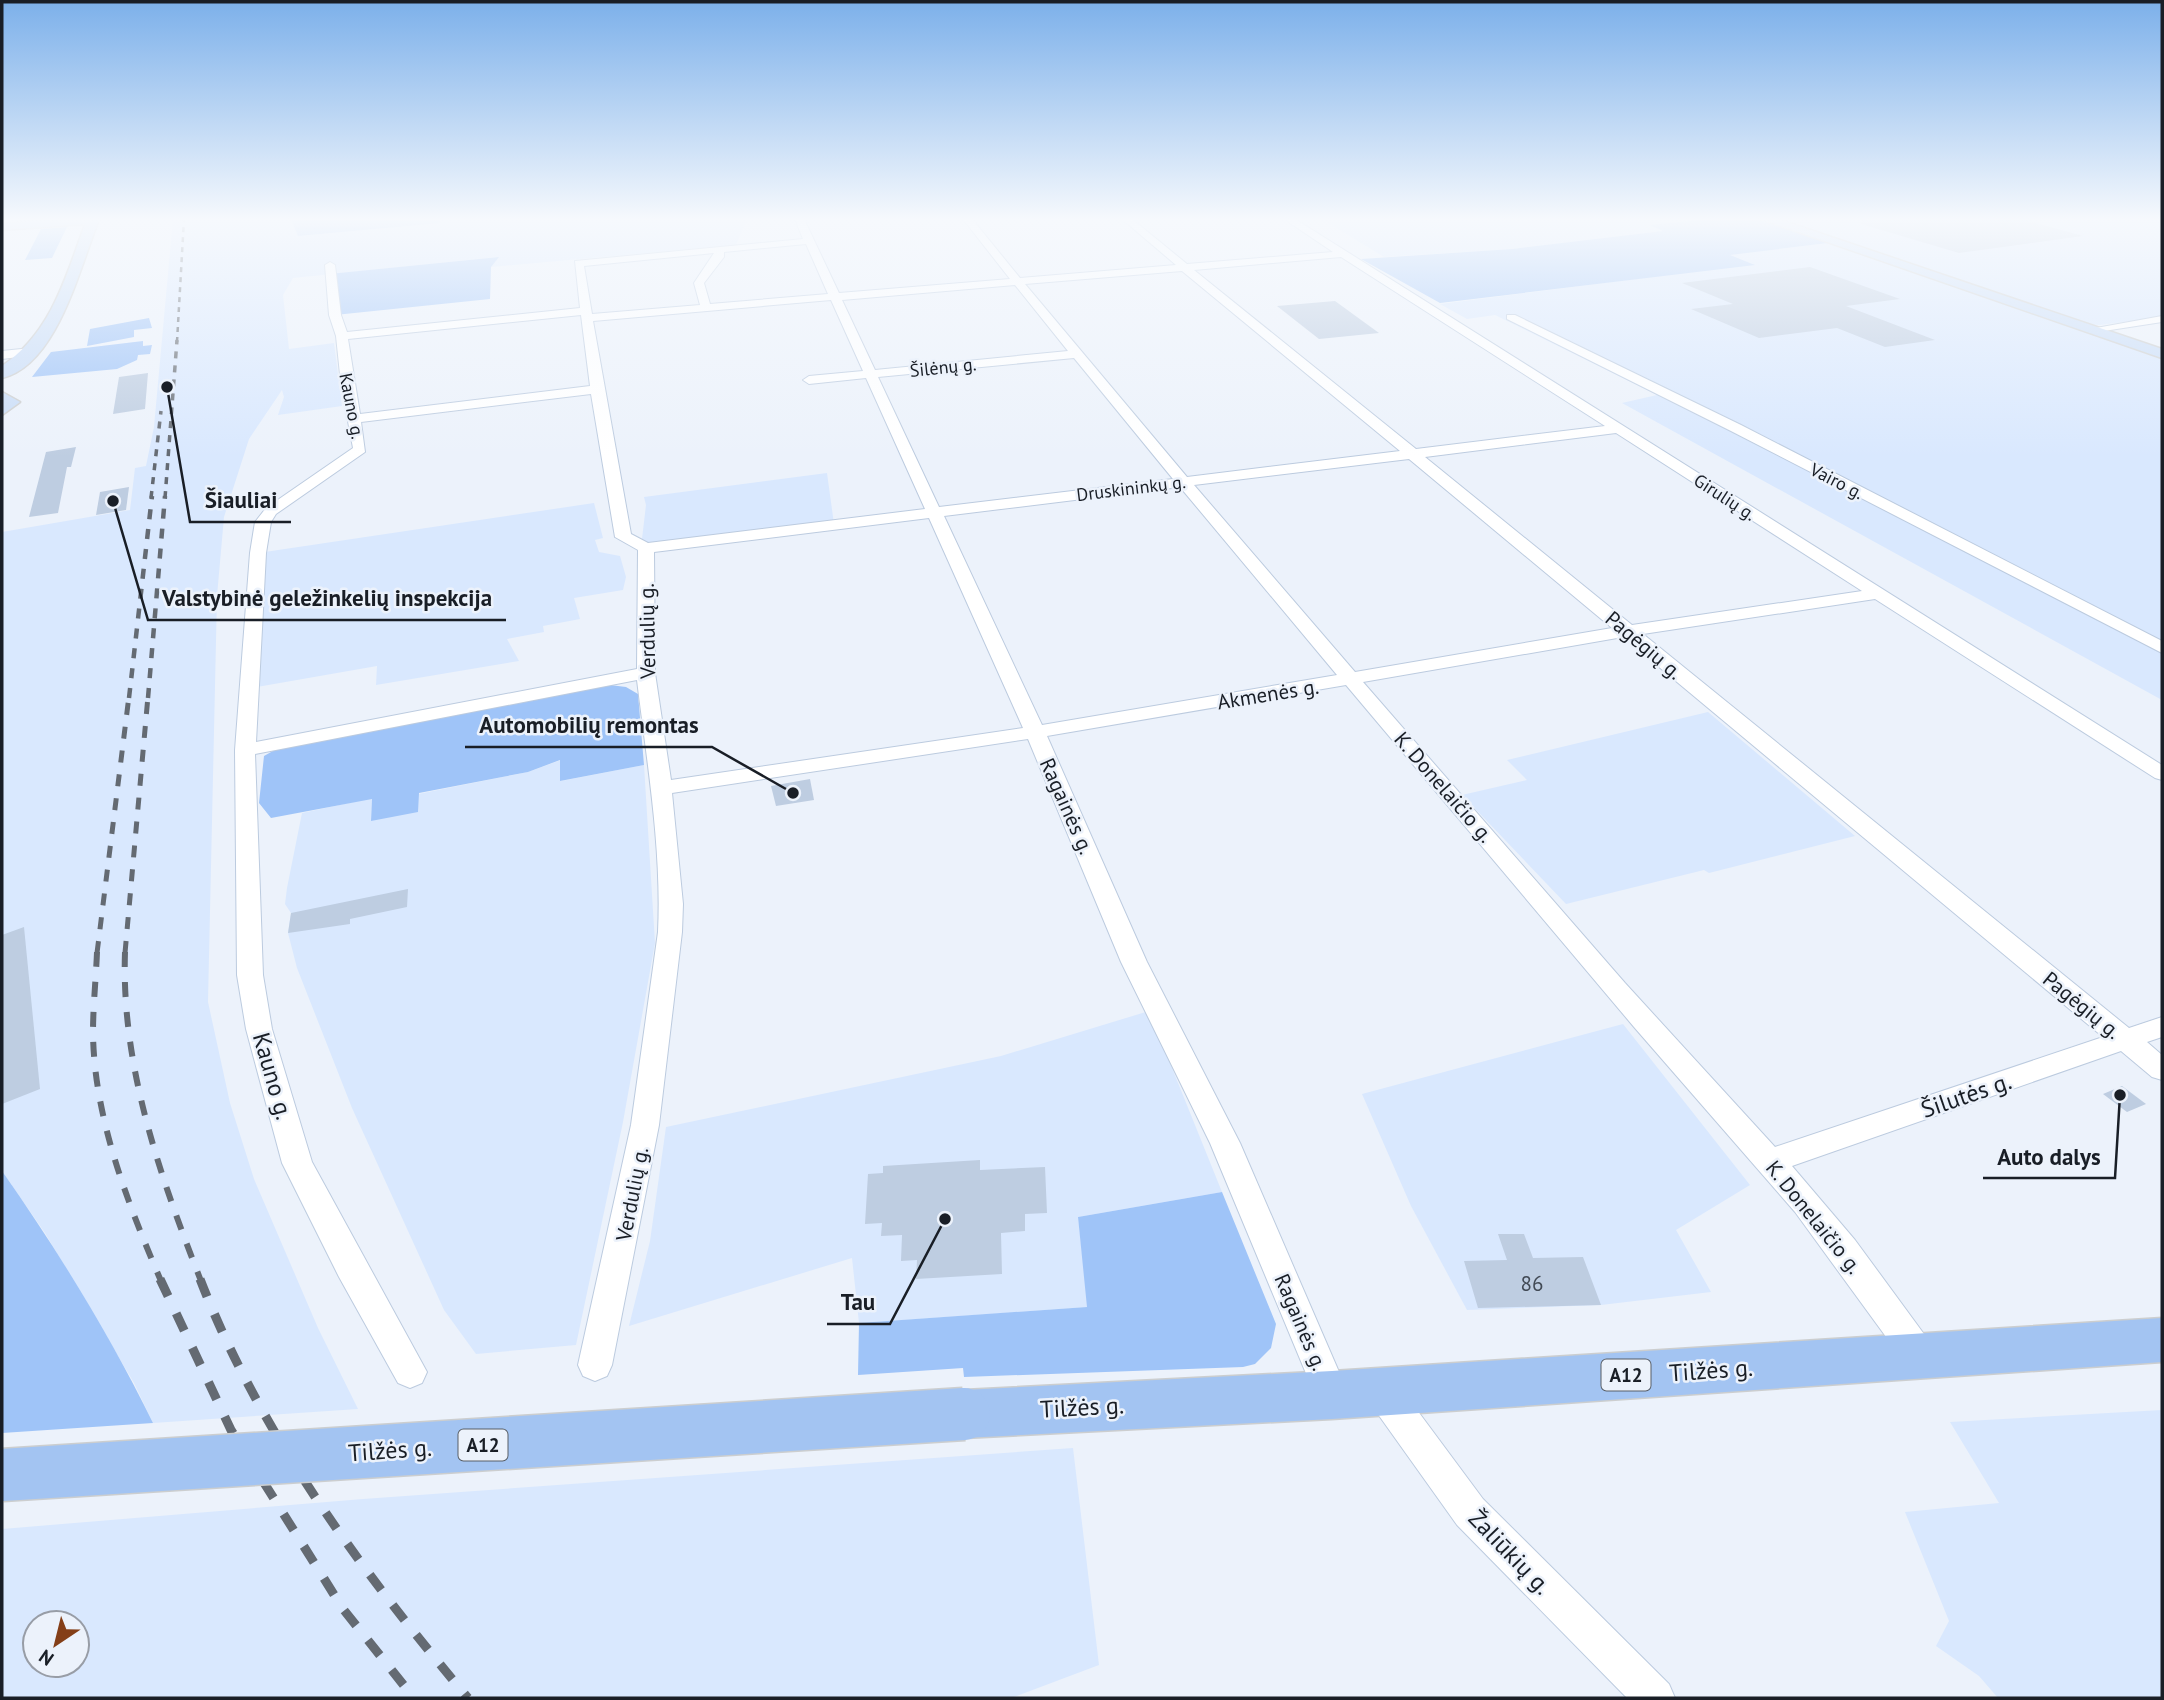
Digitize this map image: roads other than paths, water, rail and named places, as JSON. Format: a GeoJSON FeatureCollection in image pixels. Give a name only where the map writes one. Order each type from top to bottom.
{"type":"FeatureCollection","features":[{"type":"Feature","properties":{"kind":"highway","name":"Tilžės g."},"geometry":{"type":"LineString","coordinates":[[2,1475],[964,1415],[1332,1395],[2162,1340]]}},
{"type":"Feature","properties":{"kind":"main road"},"geometry":{"type":"LineString","coordinates":[[2,373],[17,365],[31,352],[57,316],[64,298]]}},
{"type":"Feature","properties":{"kind":"main road"},"geometry":{"type":"LineString","coordinates":[[1998,298],[2162,354]]}},
{"type":"Feature","properties":{"kind":"main road"},"geometry":{"type":"LineString","coordinates":[[3,402],[17,365]]}},
{"type":"Feature","properties":{"kind":"street","name":"Kauno g."},"geometry":{"type":"LineString","coordinates":[[334,298],[335,314],[342,336],[349,401],[356,419],[360,449],[284,501],[263,522],[258,553],[245,750],[250,975],[259,1029],[297,1163],[350,1267],[410,1372]]}},
{"type":"Feature","properties":{"kind":"street"},"geometry":{"type":"LineString","coordinates":[[583,298],[623,537],[646,548]]}},
{"type":"Feature","properties":{"kind":"street"},"geometry":{"type":"LineString","coordinates":[[703,298],[706,308]]}},
{"type":"Feature","properties":{"kind":"street"},"geometry":{"type":"LineString","coordinates":[[342,336],[585,314],[706,308],[817,298]]}},
{"type":"Feature","properties":{"kind":"street","name":"Ragainės g."},"geometry":{"type":"LineString","coordinates":[[833,298],[1035,732],[1134,962],[1225,1143],[1332,1395]]}},
{"type":"Feature","properties":{"kind":"street","name":"K. Donelaičio g."},"geometry":{"type":"LineString","coordinates":[[1031,298],[1351,680],[1641,1018],[1770,1161],[1833,1237],[1920,1356]]}},
{"type":"Feature","properties":{"kind":"street","name":"Pagėgių g."},"geometry":{"type":"LineString","coordinates":[[1223,298],[2162,1070]]}},
{"type":"Feature","properties":{"kind":"street","name":"Girulių g."},"geometry":{"type":"LineString","coordinates":[[1412,298],[2162,774]]}},
{"type":"Feature","properties":{"kind":"street","name":"Vairo g."},"geometry":{"type":"LineString","coordinates":[[1511,317],[1736,428],[2162,648]]}},
{"type":"Feature","properties":{"kind":"street"},"geometry":{"type":"LineString","coordinates":[[2091,330],[2162,320]]}},
{"type":"Feature","properties":{"kind":"street"},"geometry":{"type":"LineString","coordinates":[[2,355],[31,352]]}},
{"type":"Feature","properties":{"kind":"street","name":"Šilėnų g."},"geometry":{"type":"LineString","coordinates":[[809,380],[1077,354]]}},
{"type":"Feature","properties":{"kind":"street"},"geometry":{"type":"LineString","coordinates":[[356,419],[597,389]]}},
{"type":"Feature","properties":{"kind":"street","name":"Druskininkų g."},"geometry":{"type":"LineString","coordinates":[[646,548],[1617,429]]}},
{"type":"Feature","properties":{"kind":"street","name":"Verdulių g."},"geometry":{"type":"LineString","coordinates":[[595,1365],[643,1139],[655,1030],[668,958],[671,904],[661,788],[646,673],[646,548]]}},
{"type":"Feature","properties":{"kind":"street","name":"Akmenės g."},"geometry":{"type":"LineString","coordinates":[[661,788],[1035,732],[1628,631],[1875,594]]}},
{"type":"Feature","properties":{"kind":"street"},"geometry":{"type":"LineString","coordinates":[[245,750],[646,673]]}},
{"type":"Feature","properties":{"kind":"street","name":"Šilutės g."},"geometry":{"type":"LineString","coordinates":[[1770,1161],[2162,1027]]}},
{"type":"Feature","properties":{"kind":"street","name":"Žaliūkių g."},"geometry":{"type":"LineString","coordinates":[[1382,1391],[1470,1512],[1655,1698]]}},
{"type":"Feature","properties":{"kind":"railway"},"geometry":{"type":"LineString","coordinates":[[177,342],[179,298]]}},
{"type":"Feature","properties":{"kind":"railway"},"geometry":{"type":"LineString","coordinates":[[165,498],[177,340]]}},
{"type":"Feature","properties":{"kind":"railway"},"geometry":{"type":"LineString","coordinates":[[151,498],[161,411]]}},
{"type":"Feature","properties":{"kind":"railway"},"geometry":{"type":"LineString","coordinates":[[129,698],[152,496]]}},
{"type":"Feature","properties":{"kind":"railway"},"geometry":{"type":"LineString","coordinates":[[148,698],[165,496]]}},
{"type":"Feature","properties":{"kind":"railway"},"geometry":{"type":"LineString","coordinates":[[97,953],[129,696]]}},
{"type":"Feature","properties":{"kind":"railway"},"geometry":{"type":"LineString","coordinates":[[125,953],[148,696]]}},
{"type":"Feature","properties":{"kind":"railway"},"geometry":{"type":"LineString","coordinates":[[97,952],[93,1033],[99,1097],[125,1191],[161,1281]]}},
{"type":"Feature","properties":{"kind":"railway"},"geometry":{"type":"LineString","coordinates":[[125,953],[125,995],[136,1079],[158,1161],[201,1281]]}},
{"type":"Feature","properties":{"kind":"railway"},"geometry":{"type":"LineString","coordinates":[[160,1279],[231,1430],[343,1609],[414,1698]]}},
{"type":"Feature","properties":{"kind":"railway"},"geometry":{"type":"LineString","coordinates":[[200,1279],[224,1336],[283,1446],[352,1551],[468,1698]]}},
{"type":"Feature","properties":{"kind":"place","name":"Šiauliai"},"geometry":{"type":"Point","coordinates":[167,387]}},
{"type":"Feature","properties":{"kind":"place","name":"Valstybinė geležinkelių inspekcija"},"geometry":{"type":"Point","coordinates":[113,501]}},
{"type":"Feature","properties":{"kind":"place","name":"Automobilių remontas"},"geometry":{"type":"Point","coordinates":[793,793]}},
{"type":"Feature","properties":{"kind":"place","name":"Auto dalys"},"geometry":{"type":"Point","coordinates":[2120,1095]}},
{"type":"Feature","properties":{"kind":"place","name":"Tau"},"geometry":{"type":"Point","coordinates":[945,1219]}}]}
